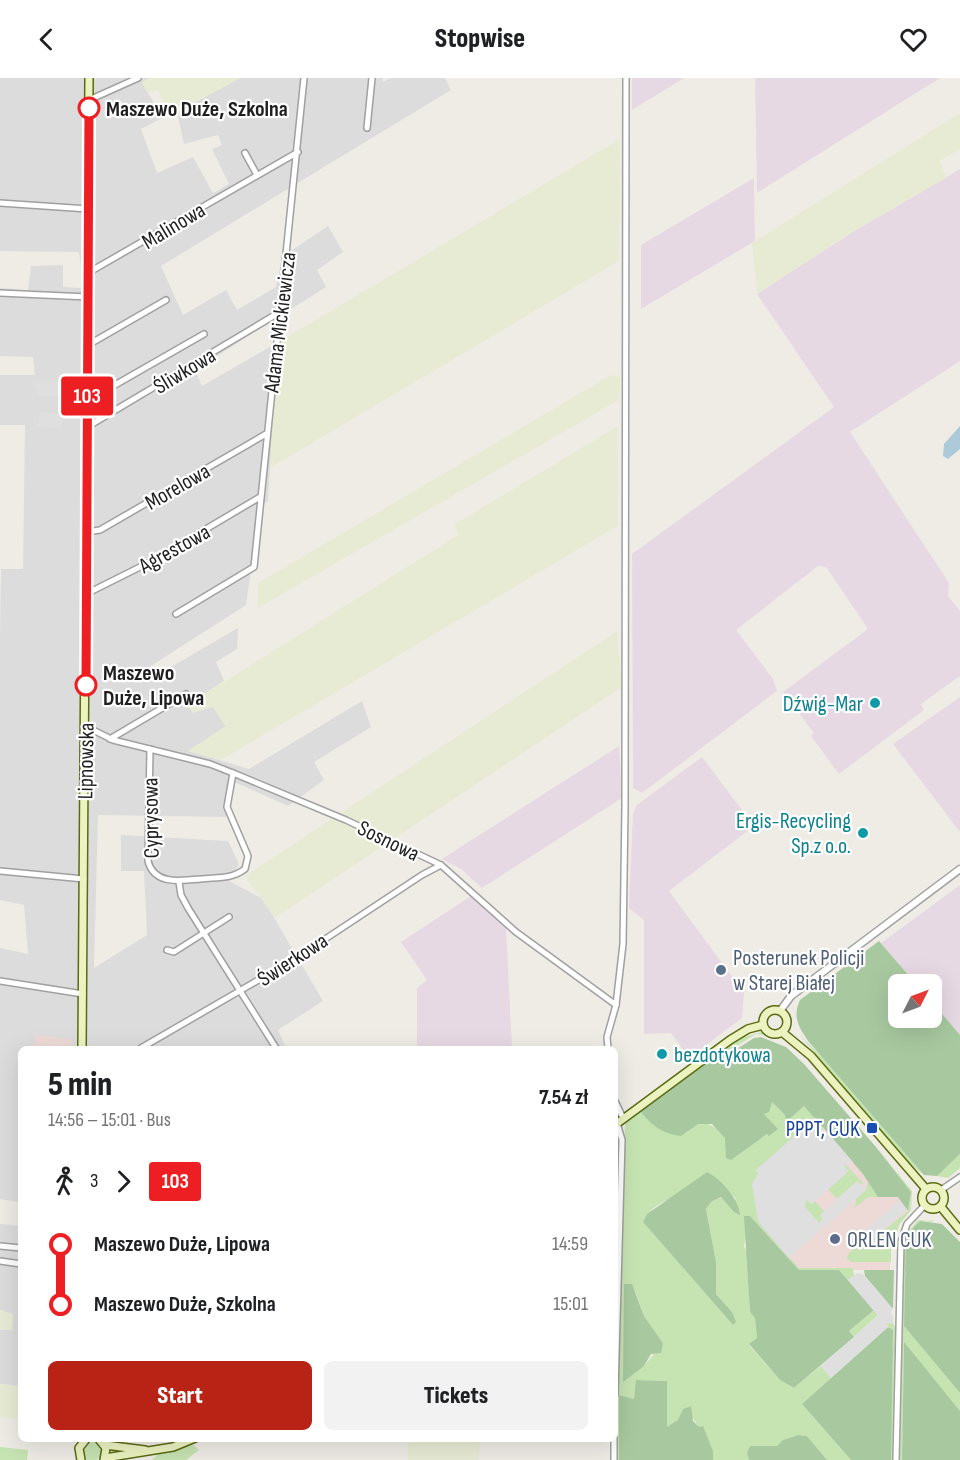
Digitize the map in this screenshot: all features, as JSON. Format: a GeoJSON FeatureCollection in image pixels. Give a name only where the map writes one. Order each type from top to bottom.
{"type":"FeatureCollection","features":[{"type":"Feature","properties":{"kind":"main road","name":"Lipnowska"},"geometry":{"type":"LineString","coordinates":[[82,1046],[89,78]]}},
{"type":"Feature","properties":{"kind":"main road"},"geometry":{"type":"LineString","coordinates":[[763,1025],[767,1012],[780,1011],[787,1019],[782,1032]]}},
{"type":"Feature","properties":{"kind":"main road"},"geometry":{"type":"LineString","coordinates":[[763,1025],[769,1033],[782,1032],[811,1056],[926,1189]]}},
{"type":"Feature","properties":{"kind":"main road"},"geometry":{"type":"LineString","coordinates":[[618,1122],[730,1040],[748,1029],[763,1025]]}},
{"type":"Feature","properties":{"kind":"main road"},"geometry":{"type":"LineString","coordinates":[[934,1187],[941,1190],[944,1200],[941,1207],[931,1210],[924,1206],[922,1196],[926,1189],[934,1187]]}},
{"type":"Feature","properties":{"kind":"main road"},"geometry":{"type":"LineString","coordinates":[[941,1207],[960,1230]]}},
{"type":"Feature","properties":{"kind":"main road"},"geometry":{"type":"LineString","coordinates":[[81,1460],[78,1450],[83,1442]]}},
{"type":"Feature","properties":{"kind":"main road"},"geometry":{"type":"LineString","coordinates":[[102,1442],[105,1445],[147,1451]]}},
{"type":"Feature","properties":{"kind":"main road"},"geometry":{"type":"LineString","coordinates":[[105,1445],[105,1459],[173,1447],[185,1442]]}},
{"type":"Feature","properties":{"kind":"street"},"geometry":{"type":"LineString","coordinates":[[89,100],[138,78]]}},
{"type":"Feature","properties":{"kind":"street","name":"Adama Mickiewicza"},"geometry":{"type":"LineString","coordinates":[[176,614],[254,567],[304,78]]}},
{"type":"Feature","properties":{"kind":"street"},"geometry":{"type":"LineString","coordinates":[[367,128],[372,78]]}},
{"type":"Feature","properties":{"kind":"street"},"geometry":{"type":"LineString","coordinates":[[608,1046],[607,1037],[616,1005],[622,944],[626,808],[626,78]]}},
{"type":"Feature","properties":{"kind":"street","name":"Malinowa"},"geometry":{"type":"LineString","coordinates":[[88,271],[170,228],[298,152]]}},
{"type":"Feature","properties":{"kind":"street"},"geometry":{"type":"LineString","coordinates":[[245,153],[257,175]]}},
{"type":"Feature","properties":{"kind":"street"},"geometry":{"type":"LineString","coordinates":[[0,203],[88,209]]}},
{"type":"Feature","properties":{"kind":"street"},"geometry":{"type":"LineString","coordinates":[[0,293],[88,297]]}},
{"type":"Feature","properties":{"kind":"street"},"geometry":{"type":"LineString","coordinates":[[88,345],[166,300]]}},
{"type":"Feature","properties":{"kind":"street","name":"Śliwkowa"},"geometry":{"type":"LineString","coordinates":[[87,427],[280,312]]}},
{"type":"Feature","properties":{"kind":"street"},"geometry":{"type":"LineString","coordinates":[[87,401],[204,334]]}},
{"type":"Feature","properties":{"kind":"street","name":"Morelowa"},"geometry":{"type":"LineString","coordinates":[[86,532],[100,530],[266,434]]}},
{"type":"Feature","properties":{"kind":"street","name":"Agrestowa"},"geometry":{"type":"LineString","coordinates":[[86,594],[152,561],[260,497]]}},
{"type":"Feature","properties":{"kind":"street"},"geometry":{"type":"LineString","coordinates":[[110,739],[186,694]]}},
{"type":"Feature","properties":{"kind":"street","name":"Sosnowa"},"geometry":{"type":"LineString","coordinates":[[86,726],[110,739],[233,773],[346,820],[441,865],[516,932],[616,1005]]}},
{"type":"Feature","properties":{"kind":"street","name":"Cyprysowa"},"geometry":{"type":"LineString","coordinates":[[150,749],[148,861],[153,872],[165,879],[179,882]]}},
{"type":"Feature","properties":{"kind":"street"},"geometry":{"type":"LineString","coordinates":[[233,773],[227,807],[248,856],[244,869],[232,877],[179,882],[181,895],[275,1046]]}},
{"type":"Feature","properties":{"kind":"street","name":"Świerkowa"},"geometry":{"type":"LineString","coordinates":[[145,1046],[241,992],[441,865]]}},
{"type":"Feature","properties":{"kind":"street"},"geometry":{"type":"LineString","coordinates":[[780,1011],[790,996],[960,869]]}},
{"type":"Feature","properties":{"kind":"street"},"geometry":{"type":"LineString","coordinates":[[0,871],[84,879]]}},
{"type":"Feature","properties":{"kind":"street"},"geometry":{"type":"LineString","coordinates":[[167,950],[174,952],[229,917]]}},
{"type":"Feature","properties":{"kind":"street"},"geometry":{"type":"LineString","coordinates":[[0,981],[83,994]]}},
{"type":"Feature","properties":{"kind":"street"},"geometry":{"type":"LineString","coordinates":[[618,1122],[622,1140],[618,1285]]}},
{"type":"Feature","properties":{"kind":"street"},"geometry":{"type":"LineString","coordinates":[[941,1190],[960,1177]]}},
{"type":"Feature","properties":{"kind":"street"},"geometry":{"type":"LineString","coordinates":[[896,1460],[900,1265],[904,1232],[924,1206]]}},
{"type":"Feature","properties":{"kind":"street"},"geometry":{"type":"LineString","coordinates":[[0,1246],[18,1248]]}},
{"type":"Feature","properties":{"kind":"street"},"geometry":{"type":"LineString","coordinates":[[0,1261],[18,1264]]}},
{"type":"Feature","properties":{"kind":"street"},"geometry":{"type":"LineString","coordinates":[[614,1442],[614,1460]]}},
{"type":"Feature","properties":{"kind":"shaded area"},"geometry":{"type":"Polygon","coordinates":[[[0,78],[149,78],[142,82],[162,118],[141,129],[157,173],[193,157],[213,193],[229,184],[212,149],[222,145],[218,135],[184,144],[177,112],[240,78],[383,78],[383,82],[390,78],[445,78],[451,90],[161,266],[183,315],[226,290],[237,310],[276,287],[282,257],[328,226],[343,252],[317,270],[326,287],[195,370],[202,386],[282,340],[275,388],[268,501],[260,506],[246,605],[140,673],[145,682],[238,628],[237,649],[216,662],[224,681],[187,705],[213,707],[226,727],[189,751],[249,769],[362,701],[371,727],[314,762],[324,780],[288,806],[230,780],[226,817],[98,815],[94,968],[147,935],[144,871],[121,871],[121,835],[228,841],[239,864],[229,881],[263,899],[323,1001],[278,1030],[285,1046],[18,1046],[18,1202],[0,1199],[0,948],[28,954],[24,905],[0,900],[0,635],[1,569],[23,569],[25,425],[0,425],[0,375],[35,375],[33,357],[0,356],[0,288],[28,290],[31,266],[63,265],[63,287],[84,288],[79,252],[0,251],[0,78]]]}},
{"type":"Feature","properties":{"kind":"shaded area"},"geometry":{"type":"Polygon","coordinates":[[[632,78],[684,78],[632,110],[632,78]]]}},
{"type":"Feature","properties":{"kind":"shaded area"},"geometry":{"type":"Polygon","coordinates":[[[755,78],[940,78],[757,193],[755,78]]]}},
{"type":"Feature","properties":{"kind":"shaded area"},"geometry":{"type":"Polygon","coordinates":[[[960,169],[960,361],[850,432],[949,583],[948,596],[960,611],[960,676],[921,704],[924,710],[839,774],[811,736],[814,733],[783,692],[868,629],[826,567],[818,566],[736,630],[773,679],[777,691],[642,793],[633,788],[632,554],[834,407],[757,294],[854,231],[960,169]]]}},
{"type":"Feature","properties":{"kind":"shaded area"},"geometry":{"type":"Polygon","coordinates":[[[754,178],[755,241],[641,309],[641,245],[754,178]]]}},
{"type":"Feature","properties":{"kind":"shaded area"},"geometry":{"type":"Polygon","coordinates":[[[33,382],[68,382],[68,392],[64,397],[40,396],[33,382]]]}},
{"type":"Feature","properties":{"kind":"shaded area"},"geometry":{"type":"Polygon","coordinates":[[[41,412],[65,414],[60,428],[37,426],[41,412]]]}},
{"type":"Feature","properties":{"kind":"shaded area"},"geometry":{"type":"Polygon","coordinates":[[[960,697],[960,832],[893,744],[960,697]]]}},
{"type":"Feature","properties":{"kind":"shaded area"},"geometry":{"type":"Polygon","coordinates":[[[619,746],[622,798],[482,888],[461,869],[442,859],[619,746]]]}},
{"type":"Feature","properties":{"kind":"shaded area"},"geometry":{"type":"Polygon","coordinates":[[[702,757],[754,826],[669,891],[744,993],[742,1018],[689,1058],[671,1033],[644,1034],[644,920],[629,908],[633,814],[637,805],[702,757]]]}},
{"type":"Feature","properties":{"kind":"shaded area"},"geometry":{"type":"Polygon","coordinates":[[[960,885],[960,1035],[942,1014],[942,974],[907,974],[881,943],[960,885]]]}},
{"type":"Feature","properties":{"kind":"shaded area"},"geometry":{"type":"Polygon","coordinates":[[[471,896],[506,928],[512,1046],[417,1046],[417,988],[427,980],[401,942],[471,896]]]}},
{"type":"Feature","properties":{"kind":"shaded area"},"geometry":{"type":"Polygon","coordinates":[[[36,1034],[72,1040],[71,1046],[33,1046],[36,1034]]]}},
{"type":"Feature","properties":{"kind":"shaded area"},"geometry":{"type":"Polygon","coordinates":[[[823,1090],[909,1210],[892,1225],[890,1270],[799,1270],[755,1220],[744,1157],[823,1090]]]}},
{"type":"Feature","properties":{"kind":"shaded area"},"geometry":{"type":"Polygon","coordinates":[[[815,1118],[853,1162],[844,1166],[849,1171],[812,1204],[806,1199],[805,1207],[819,1223],[823,1219],[820,1215],[857,1181],[866,1190],[789,1258],[758,1221],[752,1184],[758,1174],[756,1170],[815,1118]]]}},
{"type":"Feature","properties":{"kind":"shaded area"},"geometry":{"type":"Polygon","coordinates":[[[899,1201],[907,1209],[860,1251],[849,1244],[899,1201]]]}},
{"type":"Feature","properties":{"kind":"shaded area"},"geometry":{"type":"Polygon","coordinates":[[[0,1224],[18,1226],[18,1386],[0,1384],[0,1330],[12,1330],[13,1314],[0,1310],[0,1224]]]}},
{"type":"Feature","properties":{"kind":"shaded area"},"geometry":{"type":"Polygon","coordinates":[[[857,1273],[863,1274],[893,1309],[890,1312],[893,1316],[893,1323],[886,1324],[888,1327],[831,1378],[821,1366],[878,1316],[848,1280],[857,1273]]]}},
{"type":"Feature","properties":{"kind":"green space"},"geometry":{"type":"Polygon","coordinates":[[[149,78],[240,78],[177,112],[168,110],[158,90],[147,92],[142,82],[149,78]]]}},
{"type":"Feature","properties":{"kind":"green space"},"geometry":{"type":"Polygon","coordinates":[[[960,113],[960,149],[940,161],[946,178],[854,231],[757,294],[752,243],[960,113]]]}},
{"type":"Feature","properties":{"kind":"green space"},"geometry":{"type":"Polygon","coordinates":[[[620,139],[619,261],[270,468],[275,388],[282,340],[620,139]]]}},
{"type":"Feature","properties":{"kind":"green space"},"geometry":{"type":"Polygon","coordinates":[[[611,375],[620,377],[619,400],[258,608],[258,583],[611,375]]]}},
{"type":"Feature","properties":{"kind":"green space"},"geometry":{"type":"Polygon","coordinates":[[[618,426],[618,526],[221,760],[188,751],[226,726],[213,707],[193,713],[187,705],[458,535],[455,524],[618,426]]]}},
{"type":"Feature","properties":{"kind":"green space"},"geometry":{"type":"Polygon","coordinates":[[[617,631],[622,687],[275,918],[245,876],[617,631]]]}},
{"type":"Feature","properties":{"kind":"green space"},"geometry":{"type":"Polygon","coordinates":[[[879,941],[907,974],[888,974],[888,1028],[942,1028],[942,1014],[960,1035],[960,1154],[937,1176],[924,1175],[809,1042],[798,1022],[797,1012],[800,1000],[879,941]]]}},
{"type":"Feature","properties":{"kind":"green space"},"geometry":{"type":"Polygon","coordinates":[[[761,1032],[785,1038],[756,1034],[730,1050],[725,1049],[744,1037],[761,1032]]]}},
{"type":"Feature","properties":{"kind":"green space"},"geometry":{"type":"Polygon","coordinates":[[[799,1034],[831,1066],[924,1175],[904,1159],[799,1034]]]}},
{"type":"Feature","properties":{"kind":"green space"},"geometry":{"type":"Polygon","coordinates":[[[761,1037],[786,1047],[804,1064],[876,1147],[911,1192],[908,1211],[898,1197],[878,1197],[863,1174],[804,1106],[786,1122],[785,1115],[772,1102],[769,1112],[764,1114],[778,1129],[769,1136],[767,1134],[731,1160],[726,1158],[725,1138],[712,1124],[698,1124],[681,1136],[675,1135],[658,1128],[640,1111],[722,1052],[729,1054],[754,1038],[761,1037]]]}},
{"type":"Feature","properties":{"kind":"green space"},"geometry":{"type":"Polygon","coordinates":[[[772,1102],[785,1115],[786,1121],[804,1106],[815,1118],[756,1170],[759,1174],[760,1224],[799,1268],[853,1268],[854,1276],[848,1280],[839,1270],[799,1270],[750,1216],[744,1246],[747,1252],[750,1312],[755,1318],[757,1338],[749,1345],[780,1380],[794,1388],[821,1366],[831,1378],[802,1404],[851,1460],[827,1460],[807,1436],[795,1436],[777,1446],[750,1447],[747,1453],[749,1460],[713,1460],[703,1427],[699,1428],[691,1415],[667,1427],[667,1381],[637,1380],[634,1399],[619,1395],[619,1460],[616,1460],[625,1124],[640,1111],[655,1125],[672,1133],[686,1133],[700,1123],[708,1124],[744,1149],[777,1128],[764,1114],[772,1102]],[[723,1186],[689,1193],[657,1205],[643,1222],[733,1325],[732,1312],[716,1294],[716,1262],[706,1209],[711,1202],[722,1197],[728,1204],[736,1199],[723,1186]],[[635,1290],[644,1366],[663,1343],[644,1316],[635,1290]]]}},
{"type":"Feature","properties":{"kind":"green space"},"geometry":{"type":"Polygon","coordinates":[[[876,1147],[912,1191],[911,1210],[899,1225],[896,1238],[892,1241],[872,1240],[908,1211],[911,1192],[876,1147]]]}},
{"type":"Feature","properties":{"kind":"green space"},"geometry":{"type":"Polygon","coordinates":[[[960,1154],[960,1168],[948,1178],[937,1176],[960,1154]]]}},
{"type":"Feature","properties":{"kind":"green space"},"geometry":{"type":"Polygon","coordinates":[[[846,1165],[863,1183],[861,1185],[857,1181],[837,1199],[828,1189],[848,1171],[844,1166],[846,1165]]]}},
{"type":"Feature","properties":{"kind":"green space"},"geometry":{"type":"Polygon","coordinates":[[[707,1172],[718,1179],[728,1190],[739,1209],[740,1215],[734,1212],[721,1197],[711,1202],[706,1209],[716,1262],[716,1294],[732,1312],[736,1322],[733,1325],[643,1222],[647,1214],[707,1172]]]}},
{"type":"Feature","properties":{"kind":"green space"},"geometry":{"type":"Polygon","coordinates":[[[868,1181],[878,1197],[868,1197],[855,1208],[856,1199],[866,1190],[868,1181]]]}},
{"type":"Feature","properties":{"kind":"green space"},"geometry":{"type":"Polygon","coordinates":[[[806,1199],[811,1204],[815,1201],[824,1211],[820,1215],[823,1219],[819,1223],[816,1219],[784,1238],[814,1218],[803,1204],[806,1199]]]}},
{"type":"Feature","properties":{"kind":"green space"},"geometry":{"type":"Polygon","coordinates":[[[744,1216],[750,1216],[799,1270],[839,1270],[874,1310],[849,1331],[854,1337],[794,1388],[780,1380],[749,1344],[757,1338],[755,1318],[750,1312],[744,1216]]]}},
{"type":"Feature","properties":{"kind":"green space"},"geometry":{"type":"Polygon","coordinates":[[[932,1219],[933,1222],[920,1221],[908,1233],[904,1326],[960,1393],[960,1411],[904,1343],[902,1460],[899,1460],[904,1246],[908,1232],[918,1220],[932,1221],[932,1219]]]}},
{"type":"Feature","properties":{"kind":"green space"},"geometry":{"type":"Polygon","coordinates":[[[920,1221],[942,1224],[960,1242],[960,1393],[904,1326],[906,1242],[908,1233],[920,1221]]]}},
{"type":"Feature","properties":{"kind":"green space"},"geometry":{"type":"Polygon","coordinates":[[[868,1244],[891,1245],[891,1262],[852,1262],[847,1259],[848,1254],[856,1247],[860,1251],[868,1244]]]}},
{"type":"Feature","properties":{"kind":"green space"},"geometry":{"type":"Polygon","coordinates":[[[864,1270],[894,1270],[893,1309],[865,1276],[864,1270]]]}},
{"type":"Feature","properties":{"kind":"green space"},"geometry":{"type":"Polygon","coordinates":[[[624,1284],[632,1284],[644,1316],[663,1343],[661,1353],[651,1354],[644,1366],[623,1382],[624,1284]]]}},
{"type":"Feature","properties":{"kind":"green space"},"geometry":{"type":"Polygon","coordinates":[[[0,1310],[13,1314],[12,1330],[0,1330],[0,1310]]]}},
{"type":"Feature","properties":{"kind":"green space"},"geometry":{"type":"Polygon","coordinates":[[[874,1310],[878,1315],[854,1337],[849,1331],[874,1310]]]}},
{"type":"Feature","properties":{"kind":"green space"},"geometry":{"type":"Polygon","coordinates":[[[893,1323],[896,1330],[894,1460],[891,1460],[890,1328],[886,1324],[893,1323]]]}},
{"type":"Feature","properties":{"kind":"green space"},"geometry":{"type":"Polygon","coordinates":[[[888,1327],[893,1330],[891,1460],[851,1460],[802,1404],[888,1327]]]}},
{"type":"Feature","properties":{"kind":"green space"},"geometry":{"type":"Polygon","coordinates":[[[904,1342],[960,1411],[960,1460],[902,1460],[904,1342]]]}},
{"type":"Feature","properties":{"kind":"green space"},"geometry":{"type":"Polygon","coordinates":[[[636,1380],[667,1381],[667,1427],[678,1420],[683,1409],[691,1406],[693,1421],[699,1427],[703,1426],[713,1451],[713,1460],[619,1460],[619,1395],[634,1399],[636,1380]]]}},
{"type":"Feature","properties":{"kind":"green space"},"geometry":{"type":"Polygon","coordinates":[[[0,1384],[18,1386],[18,1419],[0,1417],[0,1384]]]}},
{"type":"Feature","properties":{"kind":"green space"},"geometry":{"type":"Polygon","coordinates":[[[798,1435],[807,1436],[827,1460],[749,1460],[747,1453],[750,1446],[777,1446],[783,1440],[798,1435]]]}},
{"type":"Feature","properties":{"kind":"green space"},"geometry":{"type":"Polygon","coordinates":[[[88,1442],[96,1442],[101,1447],[101,1455],[96,1460],[88,1460],[83,1455],[83,1447],[88,1442]]]}},
{"type":"Feature","properties":{"kind":"green space"},"geometry":{"type":"Polygon","coordinates":[[[408,1442],[480,1442],[479,1460],[408,1460],[408,1442]]]}},
{"type":"Feature","properties":{"kind":"green space"},"geometry":{"type":"Polygon","coordinates":[[[192,1444],[199,1450],[186,1460],[152,1460],[159,1453],[192,1444]]]}},
{"type":"Feature","properties":{"kind":"green space"},"geometry":{"type":"Polygon","coordinates":[[[0,1447],[28,1450],[27,1460],[0,1460],[0,1447]]]}},
{"type":"Feature","properties":{"kind":"water"},"geometry":{"type":"Polygon","coordinates":[[[960,426],[960,449],[948,459],[943,456],[944,444],[960,426]]]}},
{"type":"Feature","properties":{"kind":"bus line","name":"103"},"geometry":{"type":"LineString","coordinates":[[86,685],[89,108]]}},
{"type":"Feature","properties":{"kind":"place","name":"Maszewo Duże, Szkolna"},"geometry":{"type":"Point","coordinates":[89,108]}},
{"type":"Feature","properties":{"kind":"place","name":"Maszewo Duże, Lipowa"},"geometry":{"type":"Point","coordinates":[86,685]}},
{"type":"Feature","properties":{"kind":"place","name":"Dźwig-Mar"},"geometry":{"type":"Point","coordinates":[875,703]}},
{"type":"Feature","properties":{"kind":"place","name":"Ergis-Recycling Sp.z o.o."},"geometry":{"type":"Point","coordinates":[863,833]}},
{"type":"Feature","properties":{"kind":"place","name":"Posterunek Policji w Starej Białej"},"geometry":{"type":"Point","coordinates":[721,970]}},
{"type":"Feature","properties":{"kind":"place","name":"bezdotykowa"},"geometry":{"type":"Point","coordinates":[662,1054]}},
{"type":"Feature","properties":{"kind":"place","name":"PPPT, CUK"},"geometry":{"type":"Point","coordinates":[872,1128]}},
{"type":"Feature","properties":{"kind":"place","name":"ORLEN CUK"},"geometry":{"type":"Point","coordinates":[835,1239]}}]}
